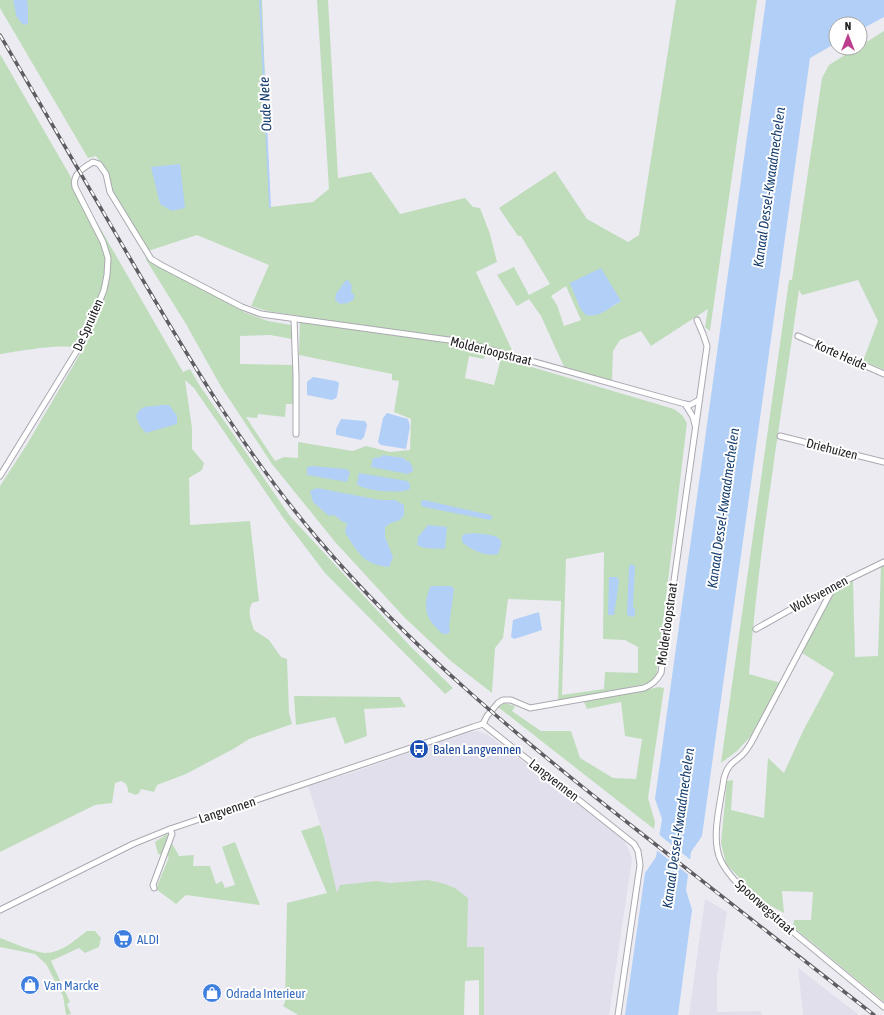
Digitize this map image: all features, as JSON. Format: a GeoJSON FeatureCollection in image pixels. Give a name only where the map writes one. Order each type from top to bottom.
{"type":"FeatureCollection","features":[{"type":"Feature","properties":{"kind":"street","name":"Molderloopstraat"},"geometry":{"type":"LineString","coordinates":[[87,166],[93,162],[99,164],[106,174],[110,192],[148,254],[156,262],[251,311],[294,319],[449,340],[474,345],[685,404]]}},
{"type":"Feature","properties":{"kind":"street","name":"De Spruiten"},"geometry":{"type":"LineString","coordinates":[[0,476],[78,349],[91,323],[104,290],[108,258],[103,242],[75,187],[74,182],[77,174],[87,166]]}},
{"type":"Feature","properties":{"kind":"street"},"geometry":{"type":"LineString","coordinates":[[294,319],[296,434]]}},
{"type":"Feature","properties":{"kind":"street","name":"Molderloopstraat"},"geometry":{"type":"LineString","coordinates":[[483,724],[487,716],[498,703],[503,700],[511,700],[530,708],[644,688],[653,683],[661,673],[707,346],[697,320]]}},
{"type":"Feature","properties":{"kind":"street","name":"Korte Heide"},"geometry":{"type":"LineString","coordinates":[[798,336],[884,374]]}},
{"type":"Feature","properties":{"kind":"street"},"geometry":{"type":"LineString","coordinates":[[685,404],[690,405],[699,400]]}},
{"type":"Feature","properties":{"kind":"street"},"geometry":{"type":"LineString","coordinates":[[685,404],[693,417],[695,425]]}},
{"type":"Feature","properties":{"kind":"street","name":"Driehuizen"},"geometry":{"type":"LineString","coordinates":[[780,436],[884,462]]}},
{"type":"Feature","properties":{"kind":"street","name":"Wolfsvennen"},"geometry":{"type":"LineString","coordinates":[[756,629],[818,594],[884,562]]}},
{"type":"Feature","properties":{"kind":"street","name":"Spoorwegstraat"},"geometry":{"type":"LineString","coordinates":[[834,586],[753,739],[742,755],[732,762],[727,768],[724,778],[715,836],[721,862],[740,886],[758,903],[884,1007]]}},
{"type":"Feature","properties":{"kind":"street","name":"Langvennen"},"geometry":{"type":"LineString","coordinates":[[0,910],[133,844],[170,829],[483,724],[634,844],[638,851],[640,865],[618,1015]]}},
{"type":"Feature","properties":{"kind":"street"},"geometry":{"type":"LineString","coordinates":[[154,888],[153,885],[172,834],[170,829]]}},
{"type":"Feature","properties":{"kind":"shaded area"},"geometry":{"type":"Polygon","coordinates":[[[477,731],[488,735],[613,830],[625,842],[629,850],[632,859],[609,1015],[484,1015],[484,947],[462,947],[337,894],[324,837],[308,786],[354,772],[464,733],[477,731]]]}},
{"type":"Feature","properties":{"kind":"shaded area"},"geometry":{"type":"Polygon","coordinates":[[[705,899],[727,912],[717,975],[717,1012],[760,1011],[762,1015],[689,1015],[705,899]]]}},
{"type":"Feature","properties":{"kind":"shaded area"},"geometry":{"type":"Polygon","coordinates":[[[798,968],[859,1015],[803,1015],[798,968]]]}},
{"type":"Feature","properties":{"kind":"green space"},"geometry":{"type":"Polygon","coordinates":[[[0,0],[262,0],[270,207],[313,202],[329,189],[317,0],[328,0],[338,178],[371,172],[400,214],[465,198],[473,207],[480,208],[490,234],[497,262],[476,272],[518,363],[674,409],[682,415],[687,423],[656,680],[641,685],[558,701],[561,601],[508,599],[503,638],[495,648],[492,693],[452,662],[404,617],[336,543],[272,464],[220,385],[186,324],[145,258],[246,313],[268,321],[291,325],[292,339],[270,335],[240,336],[240,364],[293,365],[294,404],[286,404],[285,417],[258,414],[257,418],[246,417],[275,461],[284,457],[298,458],[298,442],[353,451],[366,446],[390,452],[410,450],[411,419],[394,412],[399,381],[392,380],[392,374],[299,355],[300,316],[267,311],[251,306],[269,265],[197,235],[148,251],[133,224],[112,192],[106,170],[96,156],[88,158],[0,8],[0,0]],[[487,347],[484,359],[469,356],[465,378],[494,385],[503,351],[487,347]],[[604,552],[566,559],[562,695],[604,689],[605,672],[638,673],[638,647],[625,640],[603,639],[604,552]]]}},
{"type":"Feature","properties":{"kind":"green space"},"geometry":{"type":"Polygon","coordinates":[[[676,0],[757,0],[710,331],[705,327],[708,309],[651,346],[641,331],[620,340],[613,351],[612,382],[565,369],[541,316],[529,299],[517,306],[497,275],[514,267],[529,295],[550,284],[521,236],[518,236],[499,208],[555,171],[587,219],[628,242],[639,235],[676,0]],[[570,283],[612,307],[621,301],[570,283]],[[566,286],[551,296],[557,305],[564,326],[581,320],[566,286]]]}},
{"type":"Feature","properties":{"kind":"green space"},"geometry":{"type":"Polygon","coordinates":[[[884,31],[884,370],[863,361],[878,321],[858,280],[802,295],[799,290],[764,530],[749,674],[781,683],[750,737],[737,751],[721,763],[789,280],[792,280],[822,78],[829,65],[843,56],[868,56],[868,41],[884,31]]]}},
{"type":"Feature","properties":{"kind":"green space"},"geometry":{"type":"Polygon","coordinates":[[[0,54],[183,372],[190,369],[200,386],[290,516],[411,647],[453,688],[445,694],[325,573],[284,519],[194,388],[185,380],[192,428],[192,449],[204,463],[202,470],[189,478],[190,525],[250,521],[259,601],[252,603],[250,616],[254,630],[269,640],[281,657],[287,659],[289,713],[292,724],[249,739],[186,774],[157,785],[154,792],[141,789],[136,795],[128,792],[127,786],[123,782],[121,781],[115,783],[112,803],[95,805],[0,852],[0,486],[26,446],[83,349],[65,346],[30,349],[0,354],[0,54]]]}},
{"type":"Feature","properties":{"kind":"green space"},"geometry":{"type":"Polygon","coordinates":[[[884,566],[884,1002],[793,927],[794,920],[811,920],[813,892],[782,891],[784,913],[762,901],[726,864],[721,843],[727,781],[733,780],[731,810],[764,818],[768,758],[784,773],[803,731],[834,673],[802,653],[835,589],[853,581],[855,657],[878,656],[881,567],[884,566]]]}},
{"type":"Feature","properties":{"kind":"green space"},"geometry":{"type":"Polygon","coordinates":[[[659,687],[664,688],[648,798],[655,822],[654,829],[498,707],[505,703],[515,706],[512,711],[541,731],[571,731],[580,758],[613,778],[636,779],[642,739],[625,736],[621,702],[587,709],[584,702],[659,687]]]}},
{"type":"Feature","properties":{"kind":"green space"},"geometry":{"type":"Polygon","coordinates":[[[294,696],[400,697],[406,707],[364,709],[367,736],[345,744],[335,717],[296,725],[294,696]]]}},
{"type":"Feature","properties":{"kind":"green space"},"geometry":{"type":"Polygon","coordinates":[[[320,825],[337,893],[340,885],[376,881],[390,883],[428,880],[455,888],[468,898],[467,947],[484,947],[484,1015],[479,1015],[479,980],[465,981],[464,1015],[298,1015],[283,1006],[285,1002],[287,903],[327,893],[301,831],[320,825]]]}},
{"type":"Feature","properties":{"kind":"green space"},"geometry":{"type":"Polygon","coordinates":[[[167,834],[179,856],[194,855],[193,866],[210,866],[216,884],[222,881],[225,888],[235,885],[222,847],[235,842],[260,905],[186,895],[176,904],[156,889],[169,857],[158,854],[155,842],[167,834]]]}},
{"type":"Feature","properties":{"kind":"green space"},"geometry":{"type":"Polygon","coordinates":[[[87,931],[95,931],[101,938],[99,947],[85,953],[79,948],[51,961],[70,1002],[67,1004],[71,1014],[66,1015],[63,996],[46,964],[35,954],[0,947],[0,938],[35,951],[45,953],[57,951],[87,931]]]}},
{"type":"Feature","properties":{"kind":"water"},"geometry":{"type":"Polygon","coordinates":[[[13,0],[27,0],[28,24],[24,25],[18,19],[13,0]]]}},
{"type":"Feature","properties":{"kind":"water","name":"Kanaal Dessel-Kwaadmechelen"},"geometry":{"type":"Polygon","coordinates":[[[766,0],[884,0],[884,17],[868,26],[868,16],[828,16],[828,48],[810,58],[702,836],[691,852],[686,890],[692,910],[678,1015],[625,1015],[645,873],[656,857],[662,819],[655,799],[766,0]]]}},
{"type":"Feature","properties":{"kind":"water"},"geometry":{"type":"Polygon","coordinates":[[[180,164],[185,208],[172,211],[160,204],[151,167],[180,164]]]}},
{"type":"Feature","properties":{"kind":"water"},"geometry":{"type":"Polygon","coordinates":[[[601,268],[621,301],[600,314],[591,316],[586,315],[580,308],[570,283],[601,268]]]}},
{"type":"Feature","properties":{"kind":"water"},"geometry":{"type":"Polygon","coordinates":[[[348,280],[352,286],[351,293],[354,294],[354,299],[348,303],[340,304],[335,300],[336,294],[345,281],[348,280]]]}},
{"type":"Feature","properties":{"kind":"water"},"geometry":{"type":"Polygon","coordinates":[[[313,377],[336,381],[339,383],[336,398],[332,400],[307,395],[307,382],[313,377]]]}},
{"type":"Feature","properties":{"kind":"water"},"geometry":{"type":"Polygon","coordinates":[[[169,405],[177,416],[177,424],[146,433],[140,426],[136,416],[138,412],[147,407],[169,405]]]}},
{"type":"Feature","properties":{"kind":"water"},"geometry":{"type":"Polygon","coordinates":[[[387,413],[408,419],[410,426],[406,449],[381,445],[378,442],[383,418],[387,413]]]}},
{"type":"Feature","properties":{"kind":"water"},"geometry":{"type":"Polygon","coordinates":[[[341,419],[365,421],[367,425],[364,437],[361,440],[337,435],[336,429],[341,419]]]}},
{"type":"Feature","properties":{"kind":"water"},"geometry":{"type":"Polygon","coordinates":[[[383,455],[404,458],[406,461],[409,461],[413,471],[408,474],[371,467],[373,458],[381,457],[383,455]]]}},
{"type":"Feature","properties":{"kind":"water"},"geometry":{"type":"Polygon","coordinates":[[[312,466],[346,469],[350,472],[347,482],[307,475],[307,467],[312,466]]]}},
{"type":"Feature","properties":{"kind":"water"},"geometry":{"type":"Polygon","coordinates":[[[359,473],[407,481],[410,484],[410,489],[406,491],[391,491],[367,488],[357,484],[359,473]]]}},
{"type":"Feature","properties":{"kind":"water"},"geometry":{"type":"Polygon","coordinates":[[[317,488],[380,500],[395,500],[404,505],[404,515],[400,520],[385,527],[385,537],[393,557],[389,567],[373,564],[362,556],[353,546],[345,532],[347,523],[343,522],[334,515],[329,516],[313,502],[310,491],[317,488]]]}},
{"type":"Feature","properties":{"kind":"water"},"geometry":{"type":"Polygon","coordinates":[[[424,500],[490,515],[493,517],[490,520],[424,507],[421,505],[421,501],[424,500]]]}},
{"type":"Feature","properties":{"kind":"water"},"geometry":{"type":"Polygon","coordinates":[[[428,525],[447,527],[445,549],[425,548],[417,545],[418,537],[428,525]]]}},
{"type":"Feature","properties":{"kind":"water"},"geometry":{"type":"Polygon","coordinates":[[[473,533],[493,536],[500,539],[501,544],[498,554],[484,554],[470,548],[462,542],[462,536],[473,533]]]}},
{"type":"Feature","properties":{"kind":"water"},"geometry":{"type":"Polygon","coordinates":[[[631,564],[635,566],[633,607],[635,609],[635,615],[633,617],[628,616],[627,613],[629,566],[631,564]]]}},
{"type":"Feature","properties":{"kind":"water"},"geometry":{"type":"Polygon","coordinates":[[[609,577],[617,577],[619,581],[614,615],[608,615],[609,577]]]}},
{"type":"Feature","properties":{"kind":"water"},"geometry":{"type":"Polygon","coordinates":[[[451,586],[454,589],[449,626],[450,632],[447,634],[443,634],[437,629],[429,619],[427,613],[426,601],[430,587],[451,586]]]}},
{"type":"Feature","properties":{"kind":"water"},"geometry":{"type":"Polygon","coordinates":[[[539,612],[542,630],[514,639],[511,637],[513,620],[539,612]]]}},
{"type":"Feature","properties":{"kind":"pier"},"geometry":{"type":"Polygon","coordinates":[[[657,833],[692,861],[690,876],[655,849],[657,833]]]}},
{"type":"Feature","properties":{"kind":"waterway","name":"Oude Nete"},"geometry":{"type":"LineString","coordinates":[[260,0],[270,207]]}},
{"type":"Feature","properties":{"kind":"railway"},"geometry":{"type":"LineString","coordinates":[[0,35],[152,296],[218,403],[241,438],[290,505],[353,579],[430,656],[510,728],[594,796],[874,1015]]}},
{"type":"Feature","properties":{"kind":"place","name":"Balen Langvennen"},"geometry":{"type":"Point","coordinates":[419,749]}},
{"type":"Feature","properties":{"kind":"place","name":"ALDI"},"geometry":{"type":"Point","coordinates":[123,939]}},
{"type":"Feature","properties":{"kind":"place","name":"Van Marcke"},"geometry":{"type":"Point","coordinates":[30,985]}},
{"type":"Feature","properties":{"kind":"place","name":"Odrada Interieur"},"geometry":{"type":"Point","coordinates":[212,993]}}]}
